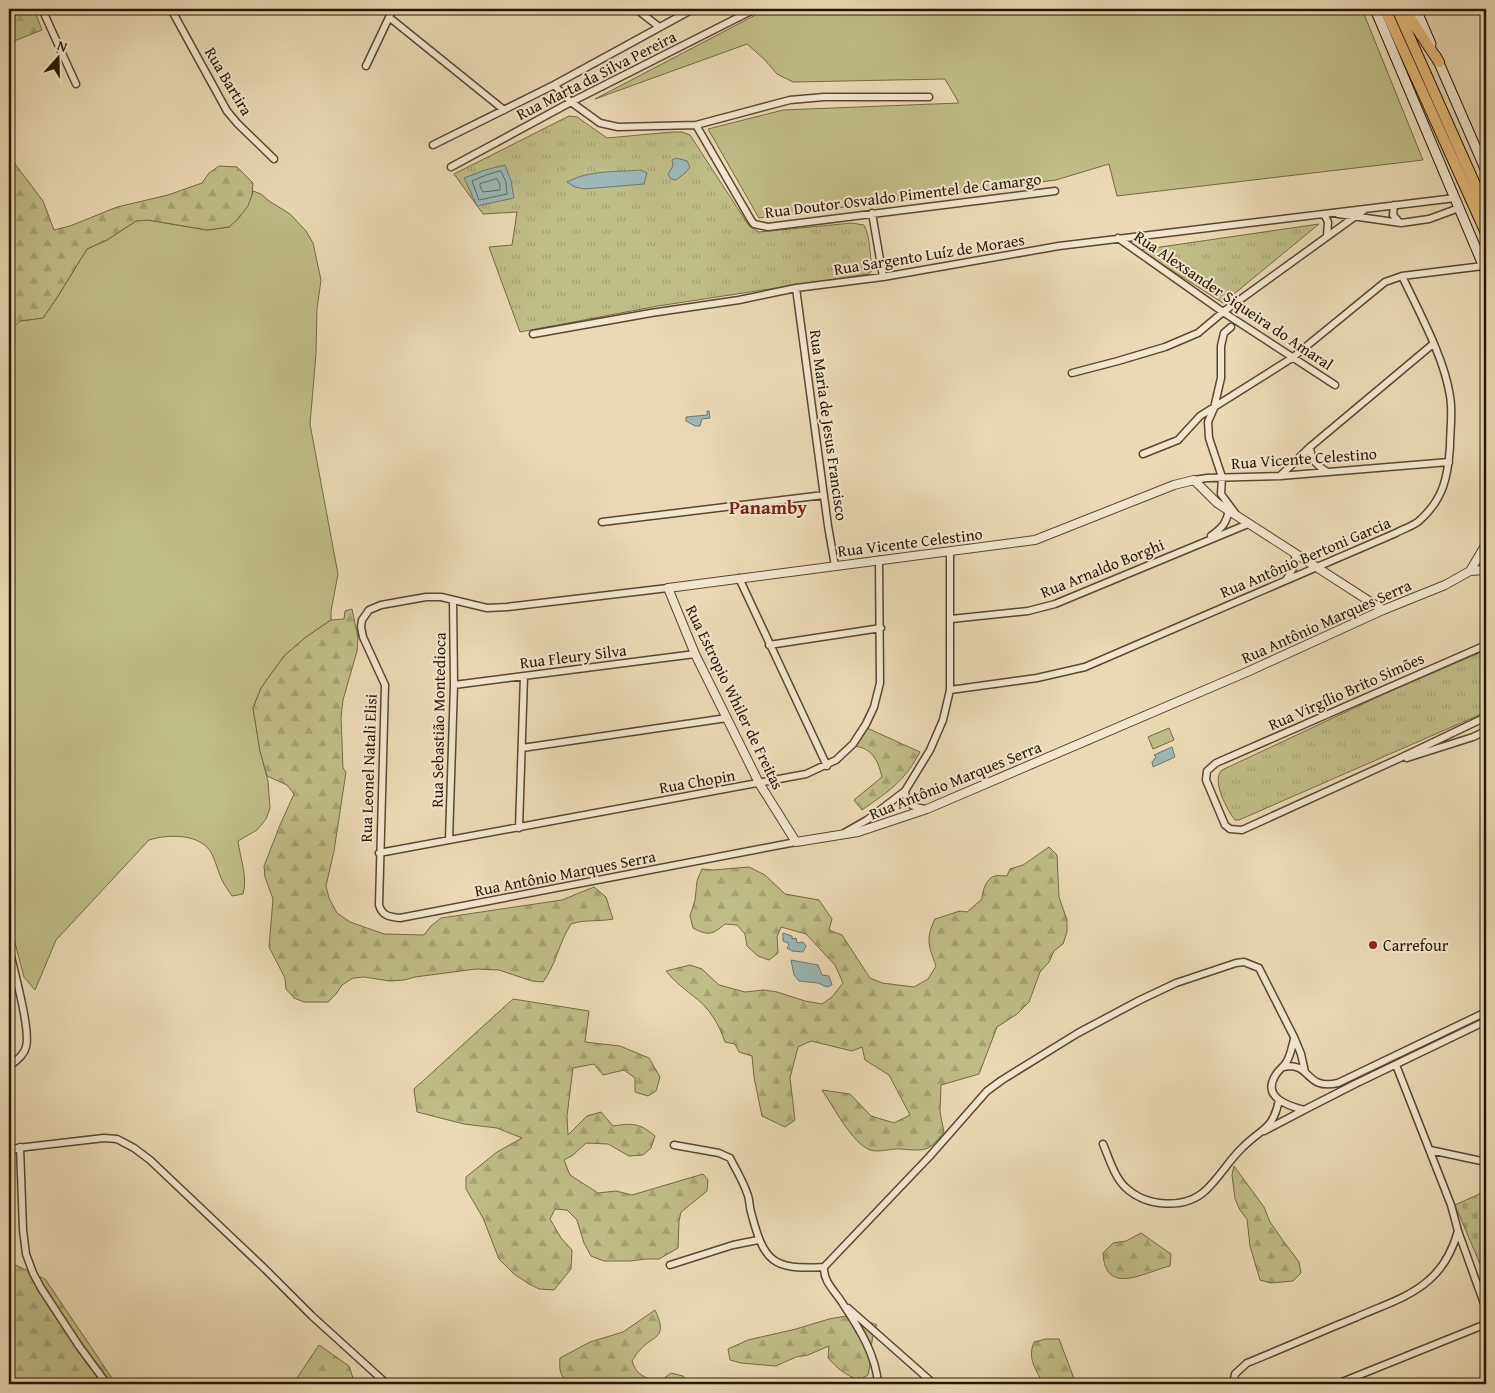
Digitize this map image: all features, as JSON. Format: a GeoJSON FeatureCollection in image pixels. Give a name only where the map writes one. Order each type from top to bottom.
{"type":"FeatureCollection","features":[{"type":"Feature","properties":{"kind":"main road"},"geometry":{"type":"LineString","coordinates":[[1375,9],[1485,269]]}},
{"type":"Feature","properties":{"kind":"main road"},"geometry":{"type":"LineString","coordinates":[[1385,9],[1486,233]]}},
{"type":"Feature","properties":{"kind":"main road"},"geometry":{"type":"LineString","coordinates":[[1397,9],[1486,209]]}},
{"type":"Feature","properties":{"kind":"main road"},"geometry":{"type":"LineString","coordinates":[[1404,9],[1439,62]]}},
{"type":"Feature","properties":{"kind":"main road"},"geometry":{"type":"LineString","coordinates":[[1416,9],[1486,171]]}},
{"type":"Feature","properties":{"kind":"street"},"geometry":{"type":"LineString","coordinates":[[42,9],[76,84]]}},
{"type":"Feature","properties":{"kind":"street","name":"Rua Bartira"},"geometry":{"type":"LineString","coordinates":[[171,9],[228,111],[237,123],[274,159]]}},
{"type":"Feature","properties":{"kind":"street"},"geometry":{"type":"LineString","coordinates":[[366,66],[394,9]]}},
{"type":"Feature","properties":{"kind":"street"},"geometry":{"type":"LineString","coordinates":[[636,9],[658,26]]}},
{"type":"Feature","properties":{"kind":"street","name":"Rua Marta da Silva Pereira"},"geometry":{"type":"LineString","coordinates":[[433,145],[554,85],[658,26],[693,9]]}},
{"type":"Feature","properties":{"kind":"street","name":"Rua Marta da Silva Pereira"},"geometry":{"type":"LineString","coordinates":[[451,167],[571,102],[755,9]]}},
{"type":"Feature","properties":{"kind":"street"},"geometry":{"type":"LineString","coordinates":[[390,18],[504,110]]}},
{"type":"Feature","properties":{"kind":"street"},"geometry":{"type":"LineString","coordinates":[[554,85],[571,102],[600,123],[609,126],[696,125],[790,100],[824,97],[929,97]]}},
{"type":"Feature","properties":{"kind":"street","name":"Rua Doutor Osvaldo Pimentel de Camargo"},"geometry":{"type":"LineString","coordinates":[[696,125],[754,224],[768,227],[1055,191]]}},
{"type":"Feature","properties":{"kind":"street","name":"Rua Sargento Luíz de Moraes"},"geometry":{"type":"LineString","coordinates":[[533,334],[739,300],[796,288],[883,276],[1060,246],[1328,214],[1367,207],[1454,198]]}},
{"type":"Feature","properties":{"kind":"street"},"geometry":{"type":"LineString","coordinates":[[1435,218],[1442,210],[1442,204],[1439,200]]}},
{"type":"Feature","properties":{"kind":"street"},"geometry":{"type":"LineString","coordinates":[[1394,205],[1393,215],[1401,223]]}},
{"type":"Feature","properties":{"kind":"street"},"geometry":{"type":"LineString","coordinates":[[1072,373],[1182,341],[1198,333],[1223,312],[1367,207]]}},
{"type":"Feature","properties":{"kind":"street","name":"Rua Sargento Luíz de Moraes"},"geometry":{"type":"LineString","coordinates":[[1328,214],[1401,223],[1435,218],[1459,208]]}},
{"type":"Feature","properties":{"kind":"street"},"geometry":{"type":"LineString","coordinates":[[872,213],[883,276]]}},
{"type":"Feature","properties":{"kind":"street"},"geometry":{"type":"LineString","coordinates":[[1327,236],[1328,214]]}},
{"type":"Feature","properties":{"kind":"street","name":"Rua Alexsander Siqueira do Amaral"},"geometry":{"type":"LineString","coordinates":[[1118,238],[1223,312],[1335,385]]}},
{"type":"Feature","properties":{"kind":"street"},"geometry":{"type":"LineString","coordinates":[[1143,454],[1178,440],[1186,434],[1194,422],[1292,358],[1385,282],[1402,276],[1485,269]]}},
{"type":"Feature","properties":{"kind":"street","name":"Rua Antônio Bertoni Garcia"},"geometry":{"type":"LineString","coordinates":[[950,690],[1037,678],[1085,666],[1396,534],[1419,521],[1435,502],[1445,486],[1449,462],[1451,410],[1450,397],[1443,371],[1433,344],[1402,276]]}},
{"type":"Feature","properties":{"kind":"street","name":"Rua Maria de Jesus Francisco"},"geometry":{"type":"LineString","coordinates":[[796,288],[835,566]]}},
{"type":"Feature","properties":{"kind":"street"},"geometry":{"type":"LineString","coordinates":[[1231,327],[1224,334],[1221,346],[1221,378],[1214,408],[1208,422],[1210,438],[1222,477],[1221,494],[1232,512]]}},
{"type":"Feature","properties":{"kind":"street"},"geometry":{"type":"LineString","coordinates":[[1280,476],[1310,447],[1433,344]]}},
{"type":"Feature","properties":{"kind":"street"},"geometry":{"type":"LineString","coordinates":[[1310,447],[1310,454],[1315,464],[1327,472]]}},
{"type":"Feature","properties":{"kind":"street","name":"Rua Vicente Celestino"},"geometry":{"type":"LineString","coordinates":[[369,610],[381,605],[441,597],[480,607],[507,607],[1035,540],[1194,480],[1222,477],[1280,476],[1449,462]]}},
{"type":"Feature","properties":{"kind":"street"},"geometry":{"type":"LineString","coordinates":[[1194,480],[1217,503],[1382,610]]}},
{"type":"Feature","properties":{"kind":"street"},"geometry":{"type":"LineString","coordinates":[[602,522],[824,496]]}},
{"type":"Feature","properties":{"kind":"street","name":"Rua Arnaldo Borghi"},"geometry":{"type":"LineString","coordinates":[[1201,542],[1222,528],[1232,512]]}},
{"type":"Feature","properties":{"kind":"street","name":"Rua Arnaldo Borghi"},"geometry":{"type":"LineString","coordinates":[[951,619],[1028,611],[1056,604],[1248,524]]}},
{"type":"Feature","properties":{"kind":"street"},"geometry":{"type":"LineString","coordinates":[[1470,571],[1485,550]]}},
{"type":"Feature","properties":{"kind":"street"},"geometry":{"type":"LineString","coordinates":[[841,835],[867,820],[905,791],[936,738],[943,720],[950,690],[950,551]]}},
{"type":"Feature","properties":{"kind":"street"},"geometry":{"type":"LineString","coordinates":[[1286,580],[1295,565],[1294,552]]}},
{"type":"Feature","properties":{"kind":"street","name":"Rua Chopin"},"geometry":{"type":"LineString","coordinates":[[379,853],[806,774],[827,766],[853,744],[874,707],[880,683],[879,560]]}},
{"type":"Feature","properties":{"kind":"street","name":"Rua Antônio Marques Serra"},"geometry":{"type":"LineString","coordinates":[[378,905],[383,913],[388,916],[400,918],[875,828],[927,810],[1238,676],[1382,610],[1445,585],[1470,571],[1486,570]]}},
{"type":"Feature","properties":{"kind":"street"},"geometry":{"type":"LineString","coordinates":[[739,578],[769,646],[827,766]]}},
{"type":"Feature","properties":{"kind":"street","name":"Rua Estropio Whiler de Freitas"},"geometry":{"type":"LineString","coordinates":[[668,588],[696,654],[759,783],[796,842]]}},
{"type":"Feature","properties":{"kind":"street","name":"Rua Sebastião Montedioca"},"geometry":{"type":"LineString","coordinates":[[449,840],[454,685],[453,600]]}},
{"type":"Feature","properties":{"kind":"street","name":"Rua Leonel Natali Elisi"},"geometry":{"type":"LineString","coordinates":[[369,610],[362,620],[363,637],[385,685],[378,905]]}},
{"type":"Feature","properties":{"kind":"street"},"geometry":{"type":"LineString","coordinates":[[769,646],[881,628]]}},
{"type":"Feature","properties":{"kind":"street","name":"Rua Virgílio Brito Simões"},"geometry":{"type":"LineString","coordinates":[[1398,759],[1242,830],[1230,829],[1225,825],[1206,780],[1207,771],[1216,763],[1486,645]]}},
{"type":"Feature","properties":{"kind":"street","name":"Rua Fleury Silva"},"geometry":{"type":"LineString","coordinates":[[454,685],[696,654]]}},
{"type":"Feature","properties":{"kind":"street"},"geometry":{"type":"LineString","coordinates":[[519,828],[524,676]]}},
{"type":"Feature","properties":{"kind":"street"},"geometry":{"type":"LineString","coordinates":[[1398,759],[1486,717]]}},
{"type":"Feature","properties":{"kind":"street"},"geometry":{"type":"LineString","coordinates":[[522,748],[727,718]]}},
{"type":"Feature","properties":{"kind":"street"},"geometry":{"type":"LineString","coordinates":[[1398,759],[1411,758],[1446,744],[1473,737],[1486,730]]}},
{"type":"Feature","properties":{"kind":"street"},"geometry":{"type":"LineString","coordinates":[[905,791],[908,803],[927,810]]}},
{"type":"Feature","properties":{"kind":"street"},"geometry":{"type":"LineString","coordinates":[[9,947],[26,1025],[27,1039],[22,1055],[9,1067]]}},
{"type":"Feature","properties":{"kind":"street"},"geometry":{"type":"LineString","coordinates":[[674,1145],[720,1153],[730,1158],[748,1194],[758,1240],[768,1255],[783,1265],[802,1268],[824,1267],[923,1164],[988,1091],[1018,1068],[1078,1033],[1176,983],[1236,963],[1244,962],[1259,968],[1294,1037],[1301,1054],[1305,1072],[1310,1079],[1319,1084],[1329,1085],[1338,1083],[1486,1012]]}},
{"type":"Feature","properties":{"kind":"street"},"geometry":{"type":"LineString","coordinates":[[1257,1135],[1486,1021]]}},
{"type":"Feature","properties":{"kind":"street"},"geometry":{"type":"LineString","coordinates":[[1294,1037],[1290,1054],[1283,1067],[1276,1073],[1272,1085],[1273,1092],[1279,1100],[1304,1110]]}},
{"type":"Feature","properties":{"kind":"street"},"geometry":{"type":"LineString","coordinates":[[1396,1065],[1451,1205],[1458,1231],[1486,1309]]}},
{"type":"Feature","properties":{"kind":"street"},"geometry":{"type":"LineString","coordinates":[[1283,1067],[1294,1066],[1305,1072]]}},
{"type":"Feature","properties":{"kind":"street"},"geometry":{"type":"LineString","coordinates":[[1102,1144],[1117,1177],[1125,1187],[1144,1200],[1170,1204],[1183,1202],[1194,1199],[1222,1174],[1242,1147],[1274,1118],[1279,1100]]}},
{"type":"Feature","properties":{"kind":"street"},"geometry":{"type":"LineString","coordinates":[[9,1149],[104,1138],[117,1139],[134,1148],[174,1183],[312,1316],[387,1384]]}},
{"type":"Feature","properties":{"kind":"street"},"geometry":{"type":"LineString","coordinates":[[20,1147],[23,1230],[26,1254],[32,1273],[68,1330],[107,1384]]}},
{"type":"Feature","properties":{"kind":"street"},"geometry":{"type":"LineString","coordinates":[[1430,1150],[1486,1162]]}},
{"type":"Feature","properties":{"kind":"street"},"geometry":{"type":"LineString","coordinates":[[1233,1384],[1235,1374],[1247,1363],[1394,1301],[1419,1288],[1430,1279],[1444,1261],[1455,1243],[1458,1231]]}},
{"type":"Feature","properties":{"kind":"street"},"geometry":{"type":"LineString","coordinates":[[670,1265],[758,1240]]}},
{"type":"Feature","properties":{"kind":"street"},"geometry":{"type":"LineString","coordinates":[[824,1267],[826,1280],[843,1304],[872,1354],[877,1370],[878,1384]]}},
{"type":"Feature","properties":{"kind":"street"},"geometry":{"type":"LineString","coordinates":[[843,1304],[934,1384]]}},
{"type":"Feature","properties":{"kind":"street"},"geometry":{"type":"LineString","coordinates":[[1337,1384],[1486,1324]]}},
{"type":"Feature","properties":{"kind":"green space"},"geometry":{"type":"Polygon","coordinates":[[[9,9],[34,9],[42,30],[9,43],[9,9]]]}},
{"type":"Feature","properties":{"kind":"green space"},"geometry":{"type":"Polygon","coordinates":[[[767,9],[1362,9],[1423,160],[1117,196],[1109,164],[1056,180],[759,218],[708,129],[783,110],[959,103],[945,79],[793,82],[777,74],[747,44],[595,99],[767,9]]]}},
{"type":"Feature","properties":{"kind":"green space"},"geometry":{"type":"Polygon","coordinates":[[[569,116],[577,117],[607,138],[672,132],[682,132],[690,135],[749,226],[759,232],[852,223],[864,225],[868,235],[873,270],[868,274],[658,306],[520,332],[489,247],[512,245],[517,212],[483,214],[454,174],[569,116]]]}},
{"type":"Feature","properties":{"kind":"green space"},"geometry":{"type":"Polygon","coordinates":[[[9,156],[43,201],[54,230],[70,226],[117,207],[168,195],[202,183],[209,173],[219,166],[237,167],[253,183],[252,195],[248,206],[229,227],[207,230],[148,220],[136,221],[107,240],[87,249],[43,318],[20,321],[9,332],[9,156]]]}},
{"type":"Feature","properties":{"kind":"green space"},"geometry":{"type":"Polygon","coordinates":[[[253,191],[261,194],[290,214],[306,231],[313,243],[321,280],[317,309],[316,354],[310,424],[338,574],[331,620],[306,637],[284,656],[261,688],[253,708],[260,751],[268,781],[270,808],[266,819],[257,830],[238,841],[245,881],[243,894],[232,896],[223,882],[212,854],[200,842],[174,836],[149,840],[56,940],[35,990],[24,977],[14,939],[9,902],[9,332],[20,321],[43,318],[87,249],[107,240],[136,221],[148,220],[207,230],[229,227],[253,191]]]}},
{"type":"Feature","properties":{"kind":"green space"},"geometry":{"type":"Polygon","coordinates":[[[1319,224],[1223,303],[1140,250],[1319,224]]]}},
{"type":"Feature","properties":{"kind":"green space"},"geometry":{"type":"Polygon","coordinates":[[[352,609],[358,638],[357,651],[343,700],[341,717],[343,768],[346,772],[334,851],[326,886],[329,898],[337,913],[350,922],[384,934],[424,935],[441,918],[562,900],[594,887],[606,897],[613,919],[571,924],[543,982],[532,981],[499,970],[476,969],[404,980],[390,981],[364,977],[353,978],[342,985],[328,1002],[304,1002],[294,998],[286,989],[285,978],[269,947],[273,899],[265,877],[264,866],[294,794],[287,785],[267,776],[260,751],[253,708],[261,688],[284,656],[306,637],[331,620],[344,619],[345,611],[352,609]]]}},
{"type":"Feature","properties":{"kind":"green space"},"geometry":{"type":"Polygon","coordinates":[[[1486,650],[1486,712],[1239,820],[1235,820],[1224,802],[1219,788],[1219,775],[1222,770],[1382,695],[1486,650]]]}},
{"type":"Feature","properties":{"kind":"green space"},"geometry":{"type":"Polygon","coordinates":[[[867,728],[920,752],[902,779],[862,810],[854,800],[882,777],[876,760],[870,752],[854,746],[867,728]]]}},
{"type":"Feature","properties":{"kind":"green space"},"geometry":{"type":"Polygon","coordinates":[[[1169,728],[1174,740],[1153,749],[1148,737],[1169,728]]]}},
{"type":"Feature","properties":{"kind":"green space"},"geometry":{"type":"Polygon","coordinates":[[[1049,847],[1057,855],[1059,897],[1067,920],[1067,932],[1063,944],[1054,951],[1049,962],[1040,972],[1029,1002],[1017,1014],[997,1027],[979,1074],[941,1085],[940,1112],[944,1132],[926,1149],[870,1150],[856,1140],[837,1114],[822,1090],[850,1094],[871,1116],[894,1123],[910,1115],[889,1075],[865,1060],[862,1047],[852,1051],[811,1041],[798,1047],[790,1078],[795,1120],[785,1127],[762,1116],[752,1056],[739,1052],[735,1044],[725,1042],[720,1029],[708,1010],[666,971],[690,965],[702,969],[719,985],[745,992],[764,990],[777,992],[822,1004],[832,997],[843,983],[835,965],[806,934],[781,927],[777,937],[778,953],[769,960],[758,956],[747,946],[745,934],[737,925],[725,924],[710,933],[693,928],[690,916],[695,900],[697,881],[702,869],[749,867],[765,875],[785,894],[819,900],[832,919],[829,930],[842,935],[870,978],[882,983],[914,987],[928,979],[936,966],[929,943],[930,932],[935,919],[960,911],[967,912],[982,899],[989,879],[1007,876],[1010,869],[1023,865],[1049,847]]]}},
{"type":"Feature","properties":{"kind":"green space"},"geometry":{"type":"Polygon","coordinates":[[[513,999],[589,1011],[585,1042],[620,1046],[649,1058],[660,1077],[656,1091],[648,1096],[635,1092],[635,1078],[624,1070],[603,1075],[594,1064],[573,1068],[567,1116],[568,1135],[587,1116],[601,1112],[613,1126],[636,1125],[650,1132],[655,1136],[651,1148],[643,1155],[629,1156],[608,1144],[586,1143],[573,1155],[564,1160],[570,1175],[598,1193],[616,1191],[632,1195],[703,1174],[708,1180],[707,1191],[681,1212],[678,1248],[659,1259],[604,1261],[591,1256],[584,1243],[577,1220],[567,1210],[555,1209],[550,1219],[561,1238],[572,1250],[571,1269],[554,1290],[539,1289],[529,1284],[514,1274],[499,1259],[483,1218],[466,1189],[466,1177],[497,1152],[522,1138],[497,1128],[464,1124],[417,1112],[414,1089],[513,999]]]}},
{"type":"Feature","properties":{"kind":"green space"},"geometry":{"type":"Polygon","coordinates":[[[1234,1166],[1264,1207],[1270,1222],[1299,1262],[1301,1273],[1293,1281],[1271,1283],[1260,1280],[1250,1246],[1247,1219],[1235,1199],[1232,1175],[1234,1166]]]}},
{"type":"Feature","properties":{"kind":"green space"},"geometry":{"type":"Polygon","coordinates":[[[1486,1191],[1486,1278],[1455,1205],[1486,1191]]]}},
{"type":"Feature","properties":{"kind":"green space"},"geometry":{"type":"Polygon","coordinates":[[[1141,1233],[1171,1254],[1170,1266],[1128,1278],[1118,1278],[1111,1274],[1105,1266],[1103,1253],[1113,1243],[1126,1241],[1141,1233]]]}},
{"type":"Feature","properties":{"kind":"green space"},"geometry":{"type":"Polygon","coordinates":[[[9,1262],[45,1279],[116,1384],[9,1384],[9,1262]]]}},
{"type":"Feature","properties":{"kind":"green space"},"geometry":{"type":"Polygon","coordinates":[[[655,1310],[659,1320],[660,1332],[637,1353],[632,1361],[634,1366],[639,1373],[654,1381],[659,1382],[671,1373],[683,1376],[690,1384],[569,1384],[564,1378],[560,1369],[560,1358],[590,1342],[623,1332],[655,1310]]]}},
{"type":"Feature","properties":{"kind":"green space"},"geometry":{"type":"Polygon","coordinates":[[[852,1315],[877,1325],[872,1338],[868,1375],[859,1380],[842,1371],[828,1358],[829,1346],[776,1366],[741,1363],[730,1360],[728,1349],[748,1340],[852,1315]]]}},
{"type":"Feature","properties":{"kind":"green space"},"geometry":{"type":"Polygon","coordinates":[[[1046,1339],[1059,1339],[1076,1384],[1043,1384],[1033,1364],[1031,1354],[1034,1342],[1046,1339]]]}},
{"type":"Feature","properties":{"kind":"green space"},"geometry":{"type":"Polygon","coordinates":[[[319,1345],[349,1366],[355,1384],[293,1384],[319,1345]]]}},
{"type":"Feature","properties":{"kind":"water"},"geometry":{"type":"Polygon","coordinates":[[[676,158],[687,161],[690,167],[676,180],[671,179],[668,174],[673,166],[672,160],[676,158]]]}},
{"type":"Feature","properties":{"kind":"water"},"geometry":{"type":"Polygon","coordinates":[[[505,165],[511,181],[514,198],[477,206],[464,178],[505,165]]]}},
{"type":"Feature","properties":{"kind":"water"},"geometry":{"type":"Polygon","coordinates":[[[641,170],[647,173],[644,184],[584,189],[575,187],[567,182],[594,173],[641,170]]]}},
{"type":"Feature","properties":{"kind":"water"},"geometry":{"type":"Polygon","coordinates":[[[707,411],[709,411],[710,418],[702,419],[700,426],[695,426],[686,421],[686,417],[707,415],[707,411]]]}},
{"type":"Feature","properties":{"kind":"water"},"geometry":{"type":"Polygon","coordinates":[[[1172,747],[1175,757],[1153,767],[1152,762],[1156,757],[1154,755],[1172,747]]]}},
{"type":"Feature","properties":{"kind":"water"},"geometry":{"type":"Polygon","coordinates":[[[783,933],[792,936],[792,939],[796,938],[797,943],[803,942],[806,946],[803,952],[792,951],[787,948],[789,945],[783,941],[783,933]]]}},
{"type":"Feature","properties":{"kind":"water"},"geometry":{"type":"Polygon","coordinates":[[[791,960],[818,965],[822,975],[829,976],[832,985],[827,987],[818,983],[799,981],[794,975],[791,960]]]}},
{"type":"Feature","properties":{"kind":"place","name":"Carrefour"},"geometry":{"type":"Point","coordinates":[1373,945]}},
{"type":"Feature","properties":{"kind":"district","name":"Panamby"},"geometry":{"type":"Point","coordinates":[768,507]}}]}
